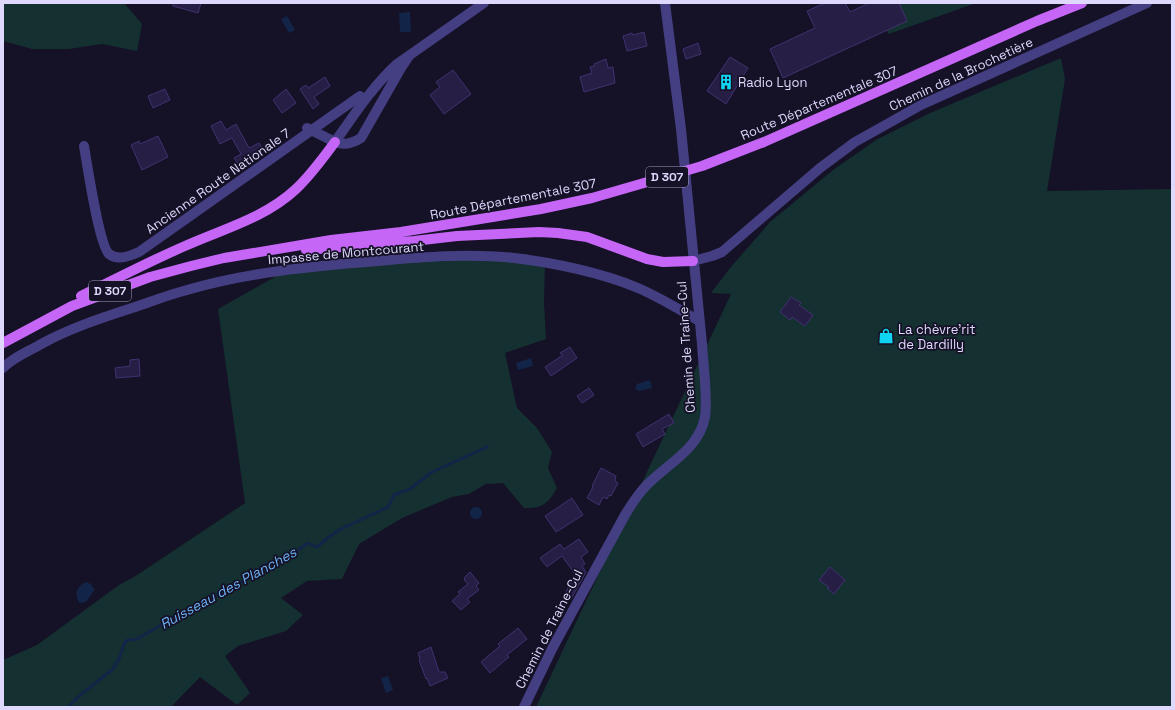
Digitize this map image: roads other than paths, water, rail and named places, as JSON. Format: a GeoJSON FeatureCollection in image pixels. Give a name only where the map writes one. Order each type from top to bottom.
{"type":"FeatureCollection","features":[{"type":"Feature","properties":{"kind":"main road","name":"Route Départementale 307"},"geometry":{"type":"LineString","coordinates":[[3,343],[72,306],[150,276],[224,258],[331,240],[401,232],[541,209],[626,189],[702,166],[764,142],[1037,21],[1082,3]]}},
{"type":"Feature","properties":{"kind":"main road"},"geometry":{"type":"LineString","coordinates":[[3,343],[39,318],[64,304],[184,246],[268,210],[295,190],[318,165],[335,142]]}},
{"type":"Feature","properties":{"kind":"main road"},"geometry":{"type":"LineString","coordinates":[[224,258],[457,236],[539,232],[588,237],[647,259],[663,262],[693,261]]}},
{"type":"Feature","properties":{"kind":"street"},"geometry":{"type":"LineString","coordinates":[[335,142],[373,89],[385,75],[397,64],[484,3]]}},
{"type":"Feature","properties":{"kind":"street","name":"Chemin de Traine-Cul"},"geometry":{"type":"LineString","coordinates":[[524,707],[553,647],[634,500],[653,479],[691,446],[700,433],[705,417],[699,321],[688,200],[681,129],[665,3]]}},
{"type":"Feature","properties":{"kind":"street","name":"Chemin de la Brochetière"},"geometry":{"type":"LineString","coordinates":[[693,261],[722,252],[820,168],[855,142],[921,105],[1147,3]]}},
{"type":"Feature","properties":{"kind":"street"},"geometry":{"type":"LineString","coordinates":[[309,129],[340,144],[355,142],[362,138],[401,68],[410,56]]}},
{"type":"Feature","properties":{"kind":"street","name":"Ancienne Route Nationale 7"},"geometry":{"type":"LineString","coordinates":[[84,146],[92,193],[104,245],[109,254],[118,257],[127,257],[139,252],[309,129],[360,96]]}},
{"type":"Feature","properties":{"kind":"street","name":"Impasse de Montcourant"},"geometry":{"type":"LineString","coordinates":[[3,368],[60,334],[187,290],[234,279],[287,270],[406,259],[485,256],[515,258],[559,266],[599,275],[637,287],[699,321]]}},
{"type":"Feature","properties":{"kind":"water"},"geometry":{"type":"Polygon","coordinates":[[[410,12],[411,32],[400,32],[399,13],[410,12]]]}},
{"type":"Feature","properties":{"kind":"water"},"geometry":{"type":"Polygon","coordinates":[[[287,16],[295,30],[289,33],[281,19],[287,16]]]}},
{"type":"Feature","properties":{"kind":"water"},"geometry":{"type":"Polygon","coordinates":[[[531,358],[533,366],[518,370],[516,363],[531,358]]]}},
{"type":"Feature","properties":{"kind":"water"},"geometry":{"type":"Polygon","coordinates":[[[650,380],[652,388],[639,391],[635,389],[637,384],[650,380]]]}},
{"type":"Feature","properties":{"kind":"water"},"geometry":{"type":"Polygon","coordinates":[[[474,507],[478,507],[482,513],[478,519],[474,519],[470,515],[470,511],[474,507]]]}},
{"type":"Feature","properties":{"kind":"water"},"geometry":{"type":"Polygon","coordinates":[[[86,582],[91,584],[95,589],[86,602],[80,603],[76,594],[78,588],[86,582]]]}},
{"type":"Feature","properties":{"kind":"water"},"geometry":{"type":"Polygon","coordinates":[[[388,676],[393,690],[386,693],[381,678],[388,676]]]}},
{"type":"Feature","properties":{"kind":"waterway","name":"Ruisseau des Planches"},"geometry":{"type":"LineString","coordinates":[[68,707],[113,669],[119,659],[125,642],[128,640],[137,639],[183,612],[250,578],[262,566],[291,555],[308,543],[317,547],[341,529],[388,507],[394,495],[410,489],[432,472],[487,447]]}},
{"type":"Feature","properties":{"kind":"place","name":"Radio Lyon"},"geometry":{"type":"Point","coordinates":[726,82]}},
{"type":"Feature","properties":{"kind":"place","name":"La chèvre'rit de Dardilly"},"geometry":{"type":"Point","coordinates":[886,336]}}]}
